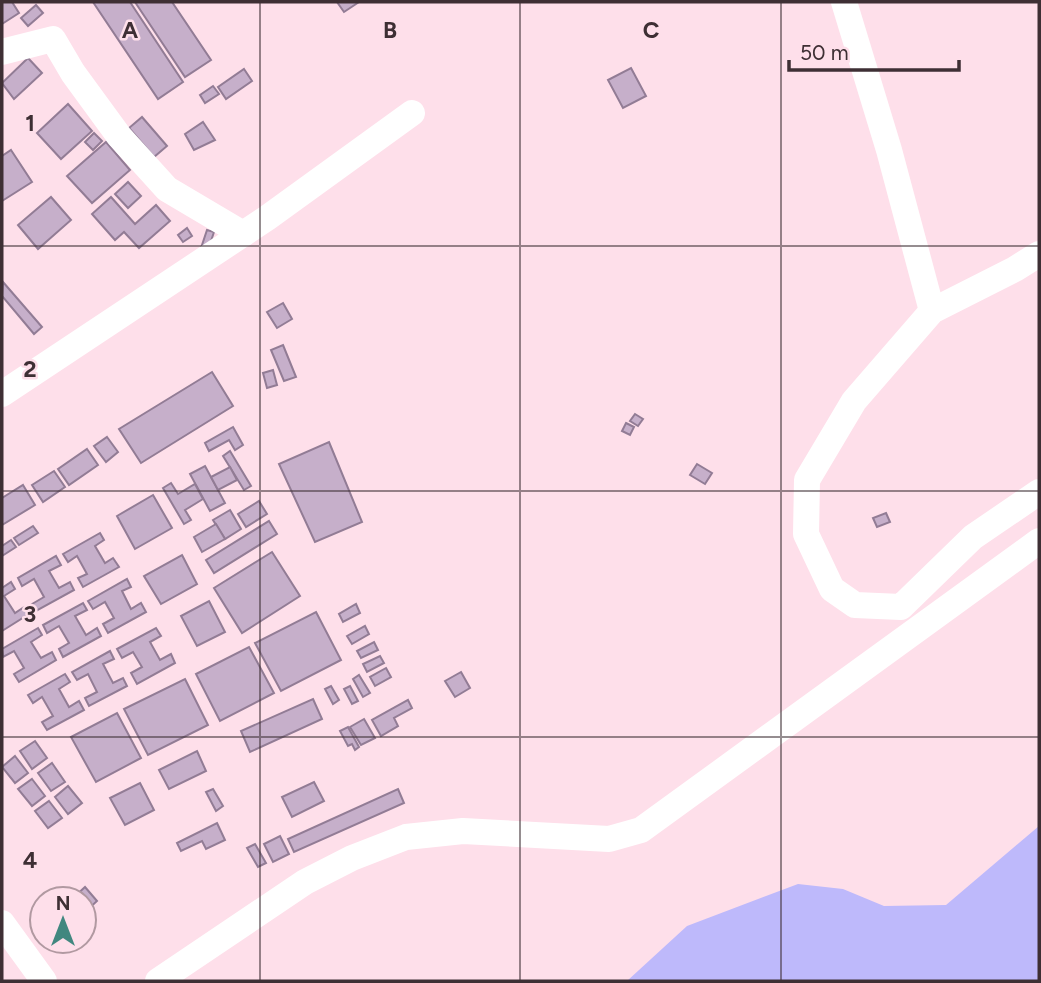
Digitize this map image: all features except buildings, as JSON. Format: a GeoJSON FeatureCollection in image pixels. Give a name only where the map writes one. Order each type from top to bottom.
{"type":"FeatureCollection","features":[{"type":"Feature","properties":{"kind":"street"},"geometry":{"type":"LineString","coordinates":[[844,2],[889,150],[932,311]]}},
{"type":"Feature","properties":{"kind":"street"},"geometry":{"type":"LineString","coordinates":[[2,52],[54,38],[73,73],[119,136],[167,189],[243,233]]}},
{"type":"Feature","properties":{"kind":"street"},"geometry":{"type":"LineString","coordinates":[[2,394],[243,233],[412,113]]}},
{"type":"Feature","properties":{"kind":"street"},"geometry":{"type":"LineString","coordinates":[[1039,254],[932,311],[854,401],[807,480],[806,534],[832,589],[855,605],[901,607],[973,537],[1039,492]]}},
{"type":"Feature","properties":{"kind":"street"},"geometry":{"type":"LineString","coordinates":[[158,981],[305,882],[352,858],[407,837],[463,831],[609,839],[641,831],[1039,541]]}},
{"type":"Feature","properties":{"kind":"street"},"geometry":{"type":"LineString","coordinates":[[2,923],[44,981]]}},
{"type":"Feature","properties":{"kind":"shaded area"},"geometry":{"type":"Polygon","coordinates":[[[1039,826],[1039,981],[627,981],[687,926],[798,884],[843,889],[884,906],[946,905],[1039,826]]]}}]}
